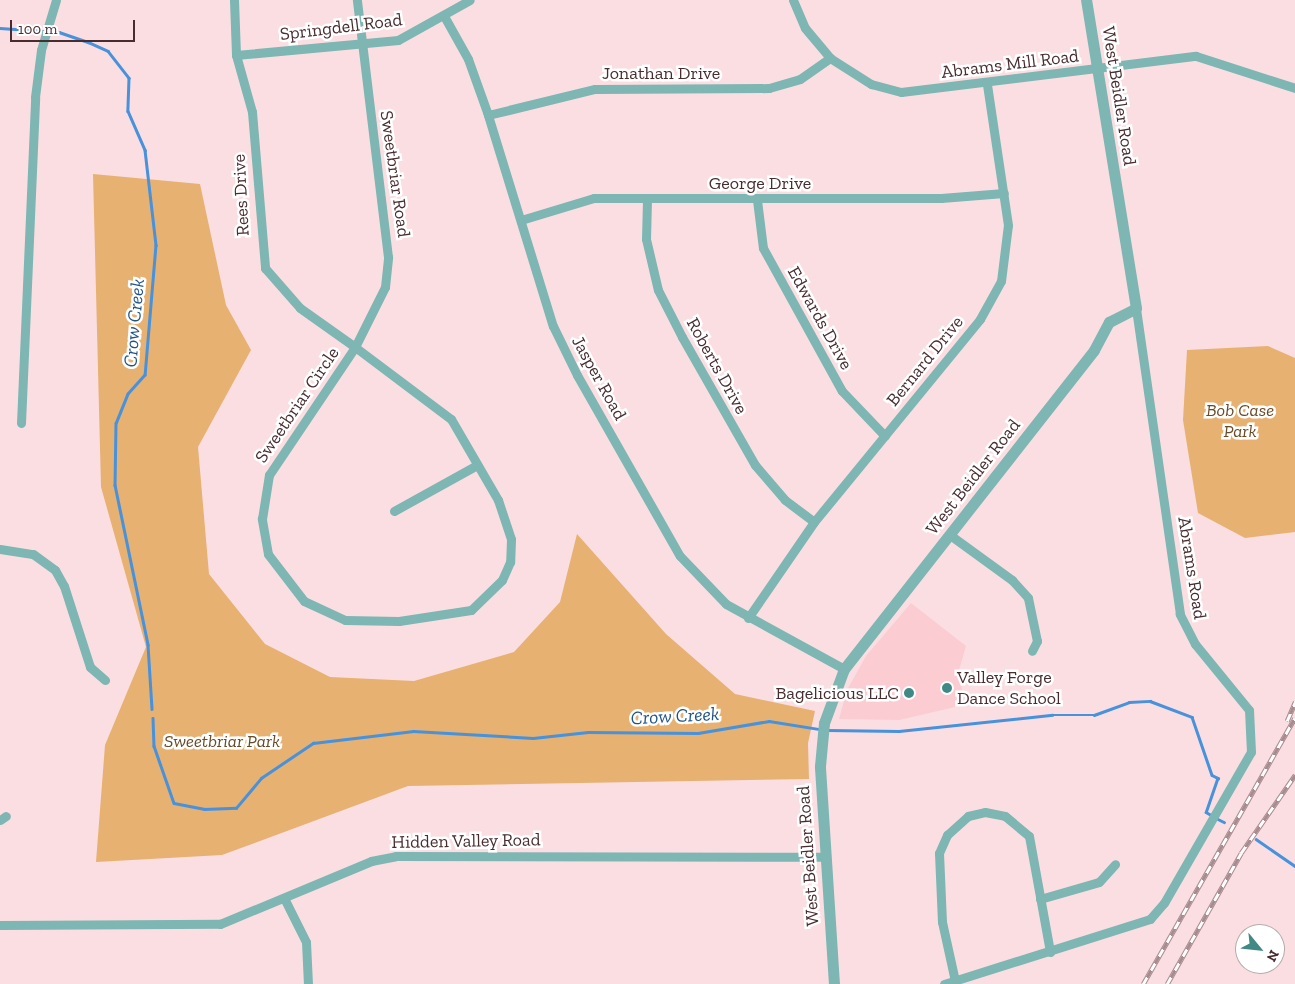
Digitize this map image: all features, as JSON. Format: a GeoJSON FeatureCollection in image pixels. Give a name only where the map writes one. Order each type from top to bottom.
{"type":"FeatureCollection","features":[{"type":"Feature","properties":{"kind":"street"},"geometry":{"type":"LineString","coordinates":[[21,423],[35,97],[45,33],[56,0]]}},
{"type":"Feature","properties":{"kind":"street","name":"Rees Drive"},"geometry":{"type":"LineString","coordinates":[[234,0],[236,55],[252,111],[265,268],[300,308],[355,347]]}},
{"type":"Feature","properties":{"kind":"street","name":"Sweetbriar Road"},"geometry":{"type":"LineString","coordinates":[[355,347],[385,287],[388,257],[359,43],[357,0]]}},
{"type":"Feature","properties":{"kind":"street","name":"Springdell Road"},"geometry":{"type":"LineString","coordinates":[[236,55],[398,40],[470,0]]}},
{"type":"Feature","properties":{"kind":"street","name":"Abrams Mill Road"},"geometry":{"type":"LineString","coordinates":[[793,0],[805,28],[830,58],[865,80],[901,92],[987,84],[1196,56],[1295,88]]}},
{"type":"Feature","properties":{"kind":"street","name":"West Beidler Road"},"geometry":{"type":"LineString","coordinates":[[834,984],[826,857],[822,737],[824,723],[844,669],[1094,350],[1108,322],[1136,308],[1086,0]]}},
{"type":"Feature","properties":{"kind":"street","name":"Jasper Road"},"geometry":{"type":"LineString","coordinates":[[444,16],[468,59],[488,115],[553,326],[577,375],[680,556],[708,588],[748,618],[844,669]]}},
{"type":"Feature","properties":{"kind":"street","name":"Jonathan Drive"},"geometry":{"type":"LineString","coordinates":[[488,115],[580,91],[769,88],[800,79],[830,58]]}},
{"type":"Feature","properties":{"kind":"street","name":"Bernard Drive"},"geometry":{"type":"LineString","coordinates":[[748,618],[814,522],[991,302],[1007,250],[1004,193],[987,84]]}},
{"type":"Feature","properties":{"kind":"street","name":"George Drive"},"geometry":{"type":"LineString","coordinates":[[521,220],[594,198],[758,200],[1004,193]]}},
{"type":"Feature","properties":{"kind":"street","name":"Roberts Drive"},"geometry":{"type":"LineString","coordinates":[[646,200],[646,239],[658,290],[682,337],[755,465],[785,500],[814,522]]}},
{"type":"Feature","properties":{"kind":"street","name":"Edwards Drive"},"geometry":{"type":"LineString","coordinates":[[758,200],[763,248],[842,391],[885,436]]}},
{"type":"Feature","properties":{"kind":"street","name":"Abrams Road"},"geometry":{"type":"LineString","coordinates":[[944,984],[1150,919],[1164,903],[1251,752],[1253,723],[1242,698],[1195,644],[1180,614],[1136,308]]}},
{"type":"Feature","properties":{"kind":"street","name":"Sweetbriar Circle"},"geometry":{"type":"LineString","coordinates":[[355,347],[436,404],[452,420],[477,465],[498,500],[511,539],[510,562],[502,580],[471,610],[456,616],[374,622],[326,614],[304,601],[268,554],[263,498],[269,475],[288,444],[355,347]]}},
{"type":"Feature","properties":{"kind":"street"},"geometry":{"type":"LineString","coordinates":[[394,511],[477,465]]}},
{"type":"Feature","properties":{"kind":"street"},"geometry":{"type":"LineString","coordinates":[[950,535],[1012,580],[1028,598],[1038,641],[1032,651]]}},
{"type":"Feature","properties":{"kind":"street"},"geometry":{"type":"LineString","coordinates":[[0,549],[33,554],[54,570],[64,586],[90,667],[105,680]]}},
{"type":"Feature","properties":{"kind":"street"},"geometry":{"type":"LineString","coordinates":[[955,981],[942,922],[939,854],[953,827],[968,816],[986,812],[1005,816],[1024,829],[1035,852],[1040,899],[1050,952]]}},
{"type":"Feature","properties":{"kind":"street","name":"Hidden Valley Road"},"geometry":{"type":"LineString","coordinates":[[0,925],[211,925],[235,921],[371,861],[396,856],[826,857]]}},
{"type":"Feature","properties":{"kind":"street"},"geometry":{"type":"LineString","coordinates":[[1040,899],[1099,882],[1114,864]]}},
{"type":"Feature","properties":{"kind":"street"},"geometry":{"type":"LineString","coordinates":[[285,900],[306,942],[308,984]]}},
{"type":"Feature","properties":{"kind":"shaded area"},"geometry":{"type":"Polygon","coordinates":[[[911,603],[966,646],[959,670],[964,705],[899,720],[839,719],[847,690],[866,656],[911,603]]]}},
{"type":"Feature","properties":{"kind":"green space","name":"Sweetbriar Park"},"geometry":{"type":"Polygon","coordinates":[[[93,174],[200,184],[226,305],[251,350],[198,447],[209,574],[265,644],[330,677],[414,681],[514,652],[560,602],[577,534],[666,634],[735,694],[815,711],[808,743],[809,779],[408,786],[222,855],[96,862],[105,745],[146,647],[101,487],[93,174]]]}},
{"type":"Feature","properties":{"kind":"green space","name":"Bob Case Park"},"geometry":{"type":"Polygon","coordinates":[[[1268,346],[1295,358],[1295,532],[1245,538],[1198,513],[1183,420],[1187,350],[1268,346]]]}},
{"type":"Feature","properties":{"kind":"waterway","name":"Crow Creek"},"geometry":{"type":"LineString","coordinates":[[0,28],[59,32],[88,42],[108,51],[129,78],[128,111],[145,150],[156,245],[145,375],[128,394],[116,423],[115,485],[148,645],[152,709]]}},
{"type":"Feature","properties":{"kind":"waterway","name":"Crow Creek"},"geometry":{"type":"LineString","coordinates":[[827,730],[899,731],[1052,715],[1094,715],[1129,702],[1150,701],[1192,717],[1212,775],[1218,778],[1206,812],[1211,815]]}},
{"type":"Feature","properties":{"kind":"waterway","name":"Crow Creek"},"geometry":{"type":"LineString","coordinates":[[153,718],[154,746],[174,803],[204,809],[236,808],[261,778],[313,743],[413,731],[533,738],[588,732],[698,733],[769,721],[819,729]]}},
{"type":"Feature","properties":{"kind":"waterway","name":"Crow Creek"},"geometry":{"type":"LineString","coordinates":[[1216,818],[1224,822]]}},
{"type":"Feature","properties":{"kind":"waterway","name":"Crow Creek"},"geometry":{"type":"LineString","coordinates":[[1256,839],[1295,866]]}},
{"type":"Feature","properties":{"kind":"railway"},"geometry":{"type":"LineString","coordinates":[[1287,721],[1295,702]]}},
{"type":"Feature","properties":{"kind":"railway"},"geometry":{"type":"LineString","coordinates":[[1143,984],[1295,718]]}},
{"type":"Feature","properties":{"kind":"railway"},"geometry":{"type":"LineString","coordinates":[[1167,984],[1241,853],[1295,775]]}},
{"type":"Feature","properties":{"kind":"place","name":"Valley Forge Dance School"},"geometry":{"type":"Point","coordinates":[947,688]}},
{"type":"Feature","properties":{"kind":"place","name":"Bagelicious LLC"},"geometry":{"type":"Point","coordinates":[909,693]}}]}
